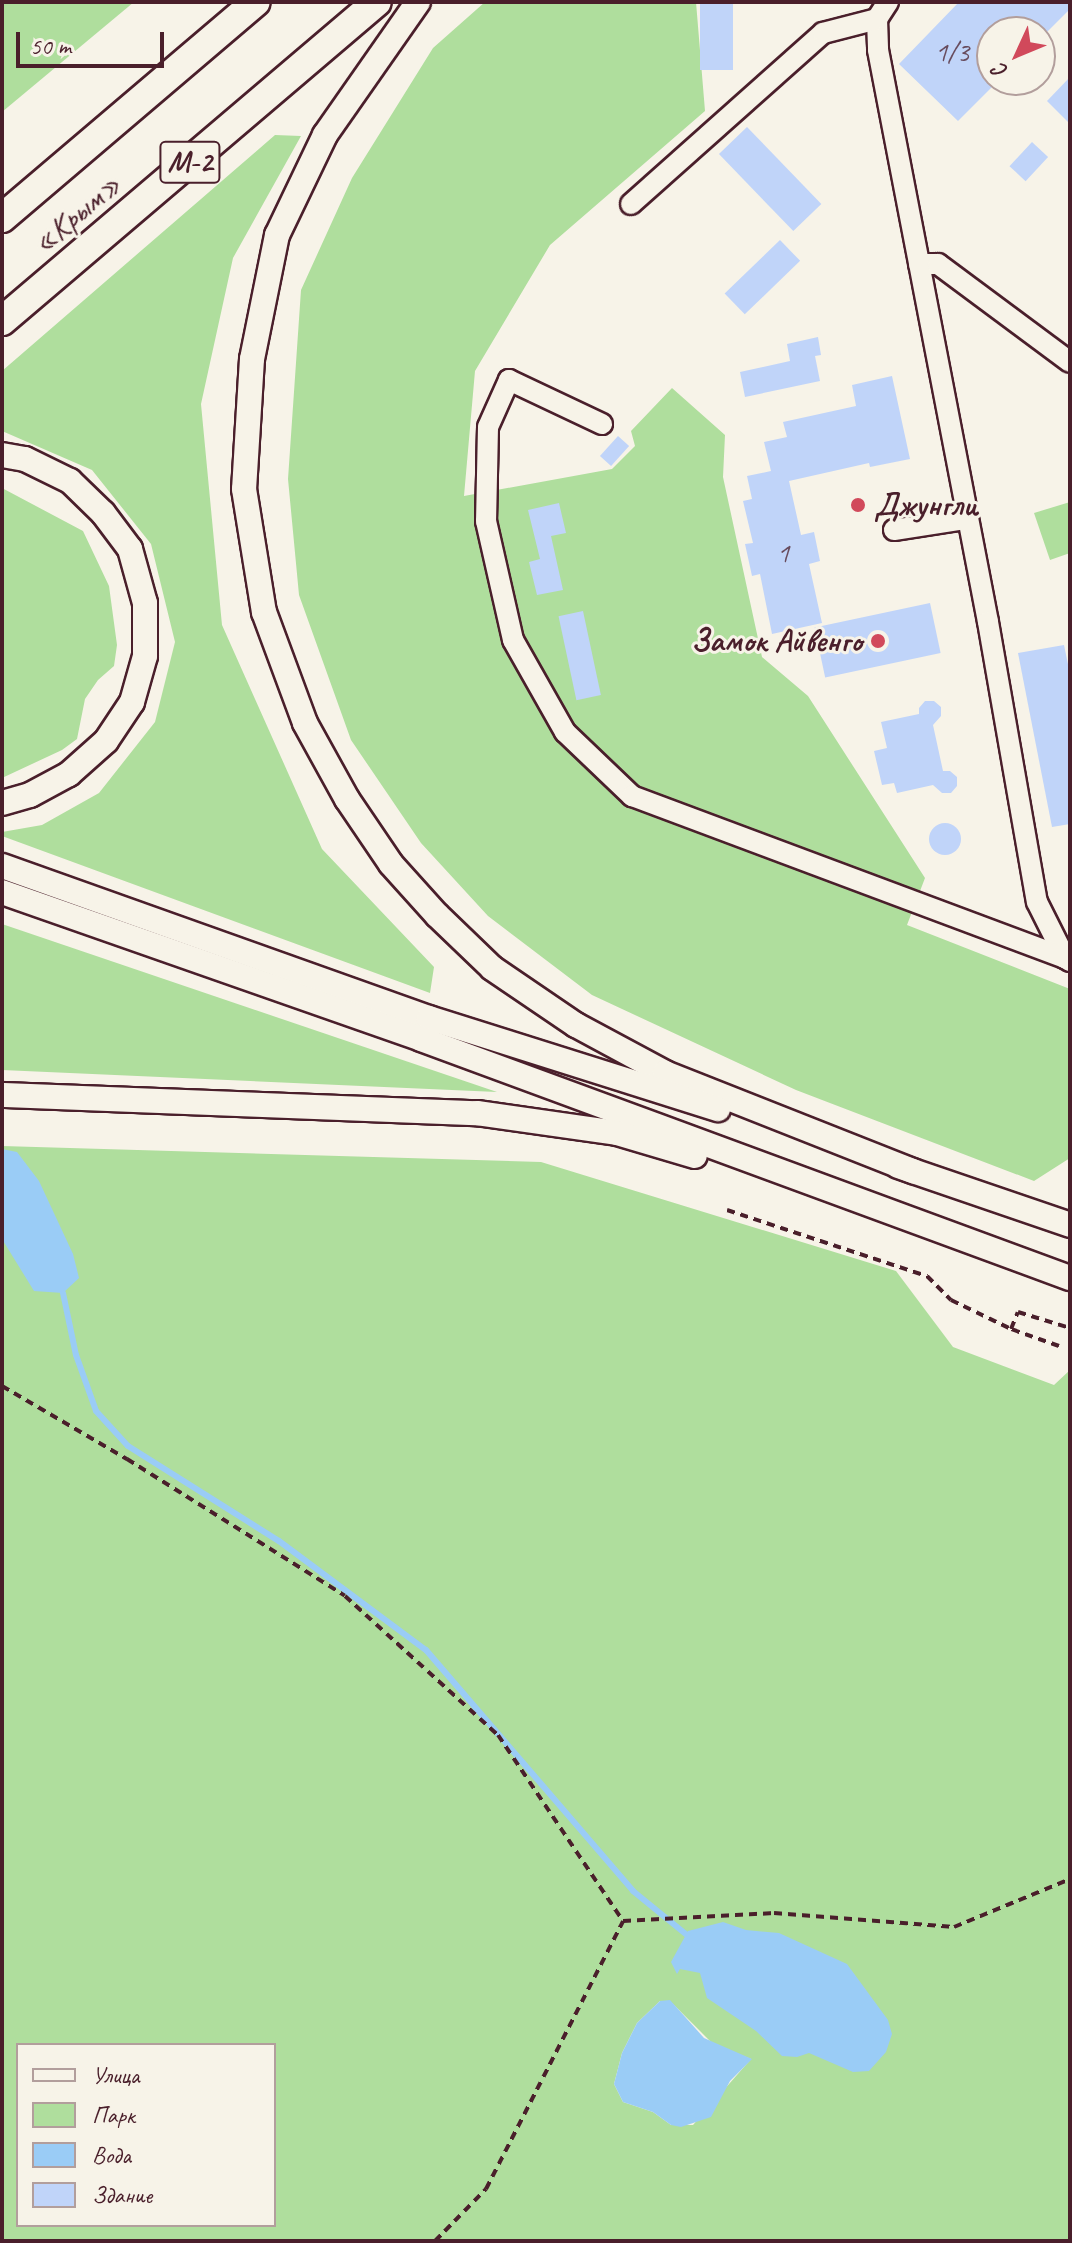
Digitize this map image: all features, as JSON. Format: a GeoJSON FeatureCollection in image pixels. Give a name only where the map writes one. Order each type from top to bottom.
{"type":"FeatureCollection","features":[{"type":"Feature","properties":{"kind":"highway","name":"«Крым»"},"geometry":{"type":"LineString","coordinates":[[2,218],[256,2]]}},
{"type":"Feature","properties":{"kind":"highway","name":"«Крым»"},"geometry":{"type":"LineString","coordinates":[[2,321],[377,2]]}},
{"type":"Feature","properties":{"kind":"main road"},"geometry":{"type":"LineString","coordinates":[[418,2],[325,135],[277,235],[252,359],[244,489],[264,612],[305,723],[347,799],[391,864],[437,915],[492,968],[576,1025],[665,1073],[913,1171]]}},
{"type":"Feature","properties":{"kind":"main road"},"geometry":{"type":"LineString","coordinates":[[2,455],[25,459],[70,481],[103,513],[130,549],[145,603],[145,656],[132,702],[106,741],[69,774],[30,795],[2,803]]}},
{"type":"Feature","properties":{"kind":"main road"},"geometry":{"type":"LineString","coordinates":[[2,866],[429,1018],[913,1171],[1070,1225]]}},
{"type":"Feature","properties":{"kind":"main road"},"geometry":{"type":"LineString","coordinates":[[2,892],[421,1039],[1070,1278]]}},
{"type":"Feature","properties":{"kind":"main road"},"geometry":{"type":"LineString","coordinates":[[2,1095],[477,1113],[617,1133],[897,1215]]}},
{"type":"Feature","properties":{"kind":"lane"},"geometry":{"type":"LineString","coordinates":[[631,204],[823,33],[882,10],[878,50],[988,622],[1037,902],[1067,959]]}},
{"type":"Feature","properties":{"kind":"lane"},"geometry":{"type":"LineString","coordinates":[[919,264],[938,264],[1070,362]]}},
{"type":"Feature","properties":{"kind":"lane"},"geometry":{"type":"LineString","coordinates":[[602,424],[509,380],[488,427],[486,521],[513,640],[565,732],[632,796],[1067,959]]}},
{"type":"Feature","properties":{"kind":"lane"},"geometry":{"type":"LineString","coordinates":[[894,530],[966,519]]}},
{"type":"Feature","properties":{"kind":"path"},"geometry":{"type":"LineString","coordinates":[[727,1210],[927,1276],[951,1300],[1011,1329],[1059,1346]]}},
{"type":"Feature","properties":{"kind":"path"},"geometry":{"type":"LineString","coordinates":[[1011,1329],[1018,1312],[1070,1328]]}},
{"type":"Feature","properties":{"kind":"path"},"geometry":{"type":"LineString","coordinates":[[2,1386],[127,1459],[345,1596],[498,1735],[623,1921]]}},
{"type":"Feature","properties":{"kind":"path"},"geometry":{"type":"LineString","coordinates":[[623,1921],[774,1913],[954,1927],[1070,1879]]}},
{"type":"Feature","properties":{"kind":"path"},"geometry":{"type":"LineString","coordinates":[[435,2241],[486,2189],[623,1921]]}},
{"type":"Feature","properties":{"kind":"green space"},"geometry":{"type":"Polygon","coordinates":[[[2,2],[134,2],[2,112],[2,2]]]}},
{"type":"Feature","properties":{"kind":"green space"},"geometry":{"type":"Polygon","coordinates":[[[485,2],[696,2],[705,111],[550,245],[475,371],[464,496],[612,469],[635,446],[631,431],[672,388],[725,435],[723,477],[762,657],[808,696],[925,878],[907,925],[1070,989],[1070,1158],[1034,1181],[796,1090],[592,995],[488,916],[421,843],[351,740],[299,595],[288,479],[301,290],[352,178],[433,48],[485,2]]]}},
{"type":"Feature","properties":{"kind":"green space"},"geometry":{"type":"Polygon","coordinates":[[[275,135],[301,136],[233,258],[201,404],[222,625],[322,849],[434,967],[430,993],[2,836],[2,832],[42,825],[99,793],[155,722],[175,642],[151,544],[92,470],[2,431],[2,371],[275,135]]]}},
{"type":"Feature","properties":{"kind":"green space"},"geometry":{"type":"Polygon","coordinates":[[[2,488],[83,531],[109,586],[117,645],[114,666],[98,680],[85,699],[77,739],[62,750],[2,778],[2,488]]]}},
{"type":"Feature","properties":{"kind":"green space"},"geometry":{"type":"Polygon","coordinates":[[[1070,502],[1070,553],[1050,560],[1034,513],[1070,502]]]}},
{"type":"Feature","properties":{"kind":"green space"},"geometry":{"type":"Polygon","coordinates":[[[2,924],[497,1092],[2,1070],[2,924]]]}},
{"type":"Feature","properties":{"kind":"green space"},"geometry":{"type":"Polygon","coordinates":[[[2,1146],[541,1162],[896,1271],[953,1347],[1054,1385],[1070,1370],[1070,2241],[2,2241],[2,1146]],[[660,2001],[637,2023],[622,2053],[614,2084],[623,2102],[653,2112],[671,2125],[693,2125],[751,2059],[713,2044],[670,2001],[660,2001]]]}},
{"type":"Feature","properties":{"kind":"water"},"geometry":{"type":"Polygon","coordinates":[[[2,1149],[17,1152],[39,1181],[73,1254],[79,1278],[63,1293],[34,1291],[2,1239],[2,1149]]]}},
{"type":"Feature","properties":{"kind":"water"},"geometry":{"type":"Polygon","coordinates":[[[723,1922],[746,1930],[779,1933],[847,1964],[888,2020],[892,2034],[886,2052],[869,2071],[853,2072],[809,2053],[797,2057],[782,2056],[756,2031],[707,1998],[700,1973],[680,1969],[677,1974],[671,1962],[688,1931],[723,1922]]]}},
{"type":"Feature","properties":{"kind":"water"},"geometry":{"type":"Polygon","coordinates":[[[670,2000],[704,2038],[752,2059],[730,2081],[711,2117],[681,2127],[671,2125],[653,2112],[623,2102],[614,2084],[622,2053],[637,2023],[660,2001],[670,2000]]]}},
{"type":"Feature","properties":{"kind":"building"},"geometry":{"type":"Polygon","coordinates":[[[700,2],[733,2],[733,70],[700,70],[700,2]]]}},
{"type":"Feature","properties":{"kind":"building"},"geometry":{"type":"Polygon","coordinates":[[[959,2],[1070,2],[1070,9],[1056,23],[1056,16],[976,16],[976,96],[983,96],[958,121],[899,64],[959,2]]]}},
{"type":"Feature","properties":{"kind":"building"},"geometry":{"type":"Polygon","coordinates":[[[1070,77],[1070,124],[1047,101],[1056,96],[1056,92],[1070,77]]]}},
{"type":"Feature","properties":{"kind":"building"},"geometry":{"type":"Polygon","coordinates":[[[747,127],[821,204],[793,231],[719,154],[747,127]]]}},
{"type":"Feature","properties":{"kind":"building"},"geometry":{"type":"Polygon","coordinates":[[[1032,142],[1048,157],[1026,181],[1009,166],[1032,142]]]}},
{"type":"Feature","properties":{"kind":"building"},"geometry":{"type":"Polygon","coordinates":[[[780,240],[800,261],[745,314],[725,293],[780,240]]]}},
{"type":"Feature","properties":{"kind":"building"},"geometry":{"type":"Polygon","coordinates":[[[818,337],[821,355],[815,356],[820,381],[745,397],[740,372],[790,361],[787,344],[818,337]]]}},
{"type":"Feature","properties":{"kind":"building"},"geometry":{"type":"Polygon","coordinates":[[[892,376],[910,459],[870,467],[869,463],[789,481],[801,535],[814,532],[820,561],[809,564],[822,623],[772,634],[760,574],[752,576],[745,544],[753,543],[743,501],[752,499],[747,476],[771,471],[764,442],[787,437],[783,422],[856,406],[852,385],[892,376]]]}},
{"type":"Feature","properties":{"kind":"building"},"geometry":{"type":"Polygon","coordinates":[[[618,436],[629,446],[611,466],[600,456],[618,436]]]}},
{"type":"Feature","properties":{"kind":"building"},"geometry":{"type":"Polygon","coordinates":[[[559,503],[566,533],[551,536],[563,590],[537,595],[529,562],[540,559],[528,510],[559,503]]]}},
{"type":"Feature","properties":{"kind":"building","name":"Замок Айвенго"},"geometry":{"type":"Polygon","coordinates":[[[930,603],[941,653],[825,677],[815,628],[930,603]]]}},
{"type":"Feature","properties":{"kind":"building"},"geometry":{"type":"Polygon","coordinates":[[[583,611],[601,695],[576,700],[559,616],[583,611]]]}},
{"type":"Feature","properties":{"kind":"building"},"geometry":{"type":"Polygon","coordinates":[[[1064,645],[1070,674],[1070,824],[1052,827],[1018,653],[1064,645]]]}},
{"type":"Feature","properties":{"kind":"building"},"geometry":{"type":"Polygon","coordinates":[[[925,701],[934,701],[941,707],[941,716],[933,725],[943,771],[950,771],[957,777],[957,786],[951,793],[942,793],[933,785],[897,793],[894,783],[882,785],[874,751],[887,748],[881,722],[919,714],[919,708],[925,701]]]}},
{"type":"Feature","properties":{"kind":"building"},"geometry":{"type":"Polygon","coordinates":[[[945,823],[957,827],[961,839],[957,851],[945,855],[933,851],[929,839],[933,827],[945,823]]]}},
{"type":"Feature","properties":{"kind":"waterway"},"geometry":{"type":"LineString","coordinates":[[63,1293],[76,1355],[96,1411],[128,1446],[279,1541],[426,1650],[633,1891],[687,1935]]}},
{"type":"Feature","properties":{"kind":"place","name":"Джунгли"},"geometry":{"type":"Point","coordinates":[858,505]}},
{"type":"Feature","properties":{"kind":"place","name":"Замок Айвенго"},"geometry":{"type":"Point","coordinates":[878,641]}}]}
